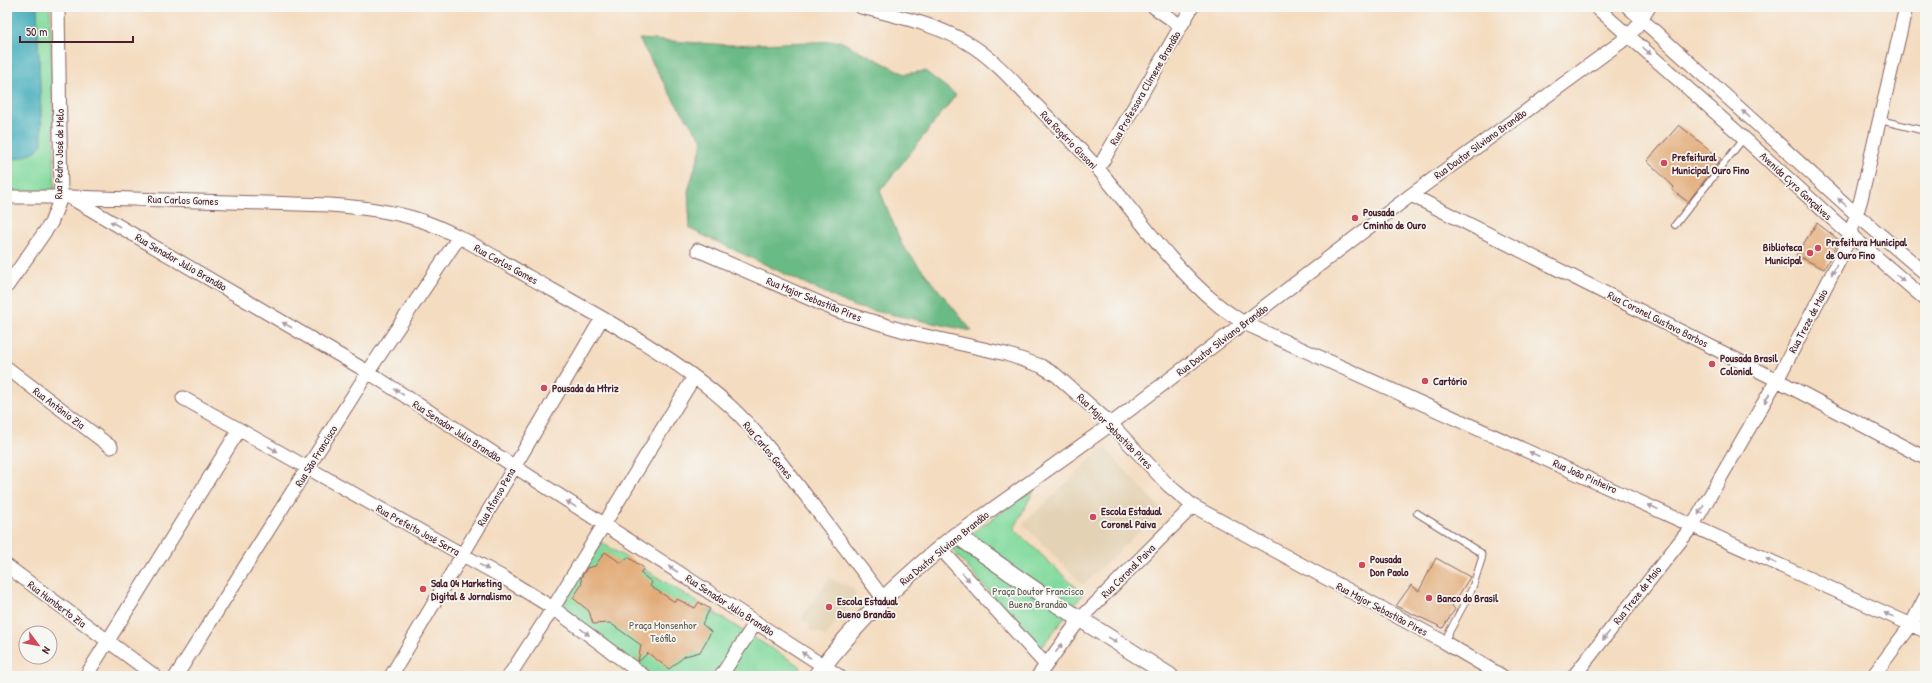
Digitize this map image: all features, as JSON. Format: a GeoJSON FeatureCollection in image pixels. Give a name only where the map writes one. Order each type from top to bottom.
{"type":"FeatureCollection","features":[{"type":"Feature","properties":{"kind":"street","name":"Rua Pedro José de Melo"},"geometry":{"type":"LineString","coordinates":[[7,286],[51,223],[65,197],[58,7]]}},
{"type":"Feature","properties":{"kind":"street","name":"Rua Rogério Gissoni"},"geometry":{"type":"LineString","coordinates":[[861,7],[897,16],[941,31],[975,47],[1007,75],[1098,169],[1168,254],[1202,290],[1216,304],[1244,323]]}},
{"type":"Feature","properties":{"kind":"street"},"geometry":{"type":"LineString","coordinates":[[1154,7],[1182,26]]}},
{"type":"Feature","properties":{"kind":"street","name":"Rua Professora Climene Brandão"},"geometry":{"type":"LineString","coordinates":[[1098,169],[1192,7]]}},
{"type":"Feature","properties":{"kind":"street","name":"Avenida Cyro Gonçalves"},"geometry":{"type":"LineString","coordinates":[[1596,7],[1744,138],[1850,235],[1925,299]]}},
{"type":"Feature","properties":{"kind":"street","name":"Avenida Cyro Gonçalves"},"geometry":{"type":"LineString","coordinates":[[1628,7],[1857,215],[1925,273]]}},
{"type":"Feature","properties":{"kind":"street","name":"Rua Doutor Silviano Brandão"},"geometry":{"type":"LineString","coordinates":[[820,671],[883,598],[956,535],[1111,424],[1411,195],[1629,35],[1642,20],[1649,7]]}},
{"type":"Feature","properties":{"kind":"street","name":"Rua Treze de Maio"},"geometry":{"type":"LineString","coordinates":[[1574,676],[1692,525],[1777,380],[1841,257],[1857,215],[1906,7]]}},
{"type":"Feature","properties":{"kind":"street","name":"Rua Coronel Gustavo Barbos"},"geometry":{"type":"LineString","coordinates":[[1411,195],[1777,380],[1925,458]]}},
{"type":"Feature","properties":{"kind":"street","name":"Rua Carlos Gomes"},"geometry":{"type":"LineString","coordinates":[[7,197],[65,197],[359,207],[414,218],[459,237],[602,318],[694,377],[730,407],[772,454],[883,598]]}},
{"type":"Feature","properties":{"kind":"street","name":"Rua Senador Julio Brandão"},"geometry":{"type":"LineString","coordinates":[[65,197],[368,372],[513,467],[756,622],[820,671],[839,676]]}},
{"type":"Feature","properties":{"kind":"street","name":"Rua São Francisco"},"geometry":{"type":"LineString","coordinates":[[176,676],[368,372],[459,237]]}},
{"type":"Feature","properties":{"kind":"street","name":"Rua Major Sebastião Pires"},"geometry":{"type":"LineString","coordinates":[[698,250],[838,311],[908,332],[1006,354],[1041,366],[1056,375],[1111,424],[1168,485],[1193,506],[1444,642],[1502,676]]}},
{"type":"Feature","properties":{"kind":"street","name":"Rua Afonso Pena"},"geometry":{"type":"LineString","coordinates":[[391,676],[602,318]]}},
{"type":"Feature","properties":{"kind":"street","name":"Rua João Pinheiro"},"geometry":{"type":"LineString","coordinates":[[1244,323],[1925,631]]}},
{"type":"Feature","properties":{"kind":"street","name":"Rua Antônio Zia"},"geometry":{"type":"LineString","coordinates":[[7,368],[111,447]]}},
{"type":"Feature","properties":{"kind":"street"},"geometry":{"type":"LineString","coordinates":[[509,676],[553,608],[694,377]]}},
{"type":"Feature","properties":{"kind":"street","name":"Rua Prefeito José Serra"},"geometry":{"type":"LineString","coordinates":[[183,398],[463,554],[553,608],[644,676]]}},
{"type":"Feature","properties":{"kind":"street"},"geometry":{"type":"LineString","coordinates":[[86,676],[239,430]]}},
{"type":"Feature","properties":{"kind":"street","name":"Rua Coronal Paiva"},"geometry":{"type":"LineString","coordinates":[[1042,671],[1080,619],[1193,506]]}},
{"type":"Feature","properties":{"kind":"street"},"geometry":{"type":"LineString","coordinates":[[956,535],[1080,619],[1170,676]]}},
{"type":"Feature","properties":{"kind":"street"},"geometry":{"type":"LineString","coordinates":[[940,548],[1042,671]]}},
{"type":"Feature","properties":{"kind":"street","name":"Rua Humberto Zia"},"geometry":{"type":"LineString","coordinates":[[7,566],[155,676]]}},
{"type":"Feature","properties":{"kind":"street"},"geometry":{"type":"LineString","coordinates":[[1873,676],[1911,625],[1925,598]]}},
{"type":"Feature","properties":{"kind":"street"},"geometry":{"type":"LineString","coordinates":[[721,676],[756,622]]}},
{"type":"Feature","properties":{"kind":"lane"},"geometry":{"type":"LineString","coordinates":[[1880,120],[1925,131]]}},
{"type":"Feature","properties":{"kind":"lane"},"geometry":{"type":"LineString","coordinates":[[1675,225],[1744,138]]}},
{"type":"Feature","properties":{"kind":"lane"},"geometry":{"type":"LineString","coordinates":[[1417,513],[1481,553],[1482,558],[1472,589],[1444,642]]}},
{"type":"Feature","properties":{"kind":"shaded area","name":"Escola Estadual Coronel Paiva"},"geometry":{"type":"Polygon","coordinates":[[[1104,447],[1162,510],[1083,585],[1023,524],[1104,447]]]}},
{"type":"Feature","properties":{"kind":"shaded area","name":"Escola Estadual Bueno Brandão"},"geometry":{"type":"Polygon","coordinates":[[[830,577],[841,585],[844,583],[855,590],[854,593],[857,596],[825,637],[818,632],[816,633],[809,629],[810,626],[801,618],[830,577]]]}},
{"type":"Feature","properties":{"kind":"green space"},"geometry":{"type":"Polygon","coordinates":[[[37,7],[50,7],[55,192],[7,194],[7,161],[34,153],[42,143],[37,7]]]}},
{"type":"Feature","properties":{"kind":"green space"},"geometry":{"type":"Polygon","coordinates":[[[639,39],[729,45],[840,41],[905,74],[925,71],[956,95],[880,191],[902,245],[972,331],[855,307],[690,229],[688,191],[703,141],[674,101],[639,39]]]}},
{"type":"Feature","properties":{"kind":"green space","name":"Praça Doutor Francisco Bueno Brandão"},"geometry":{"type":"Polygon","coordinates":[[[1035,488],[1014,529],[1083,594],[1039,650],[951,548],[1035,488]]]}},
{"type":"Feature","properties":{"kind":"green space","name":"Praça Monsenhor Teófilo"},"geometry":{"type":"Polygon","coordinates":[[[601,542],[801,667],[796,676],[652,676],[560,609],[601,542]]]}},
{"type":"Feature","properties":{"kind":"water"},"geometry":{"type":"Polygon","coordinates":[[[7,7],[37,7],[42,143],[36,151],[7,161],[7,7]]]}},
{"type":"Feature","properties":{"kind":"building","name":"Prefeitural Municipal Ouro Fino"},"geometry":{"type":"Polygon","coordinates":[[[1679,125],[1721,159],[1688,202],[1672,190],[1674,187],[1647,161],[1679,125]]]}},
{"type":"Feature","properties":{"kind":"building","name":"Prefeitura Municipal de Ouro Fino"},"geometry":{"type":"Polygon","coordinates":[[[1817,223],[1839,240],[1824,269],[1796,255],[1817,223]]]}},
{"type":"Feature","properties":{"kind":"building"},"geometry":{"type":"Polygon","coordinates":[[[605,552],[621,563],[628,557],[644,568],[640,573],[652,582],[650,586],[675,602],[677,599],[695,608],[699,602],[710,609],[702,624],[711,632],[700,652],[685,656],[669,669],[648,653],[638,662],[641,645],[610,623],[593,624],[589,611],[573,598],[582,584],[581,578],[587,568],[595,566],[605,552]]]}},
{"type":"Feature","properties":{"kind":"building","name":"Banco do Brasil"},"geometry":{"type":"Polygon","coordinates":[[[1436,558],[1470,577],[1452,606],[1455,609],[1443,628],[1396,606],[1411,585],[1419,591],[1436,558]]]}},
{"type":"Feature","properties":{"kind":"place","name":"Prefeitural Municipal Ouro Fino"},"geometry":{"type":"Point","coordinates":[1664,163]}},
{"type":"Feature","properties":{"kind":"place","name":"Pousada Cminho de Ouro"},"geometry":{"type":"Point","coordinates":[1355,218]}},
{"type":"Feature","properties":{"kind":"place","name":"Prefeitura Municipal de Ouro Fino"},"geometry":{"type":"Point","coordinates":[1818,248]}},
{"type":"Feature","properties":{"kind":"place","name":"Biblioteca Municipal"},"geometry":{"type":"Point","coordinates":[1810,253]}},
{"type":"Feature","properties":{"kind":"place","name":"Pousada Brasil Colonial"},"geometry":{"type":"Point","coordinates":[1712,364]}},
{"type":"Feature","properties":{"kind":"place","name":"Cartório"},"geometry":{"type":"Point","coordinates":[1425,381]}},
{"type":"Feature","properties":{"kind":"place","name":"Pousada da Mtriz"},"geometry":{"type":"Point","coordinates":[544,388]}},
{"type":"Feature","properties":{"kind":"place","name":"Escola Estadual Coronel Paiva"},"geometry":{"type":"Point","coordinates":[1093,517]}},
{"type":"Feature","properties":{"kind":"place","name":"Pousada Don Paolo"},"geometry":{"type":"Point","coordinates":[1362,565]}},
{"type":"Feature","properties":{"kind":"place","name":"Sala 04 Marketing Digital & Jornalismo"},"geometry":{"type":"Point","coordinates":[423,589]}},
{"type":"Feature","properties":{"kind":"place","name":"Banco do Brasil"},"geometry":{"type":"Point","coordinates":[1429,598]}},
{"type":"Feature","properties":{"kind":"place","name":"Escola Estadual Bueno Brandão"},"geometry":{"type":"Point","coordinates":[829,607]}}]}
